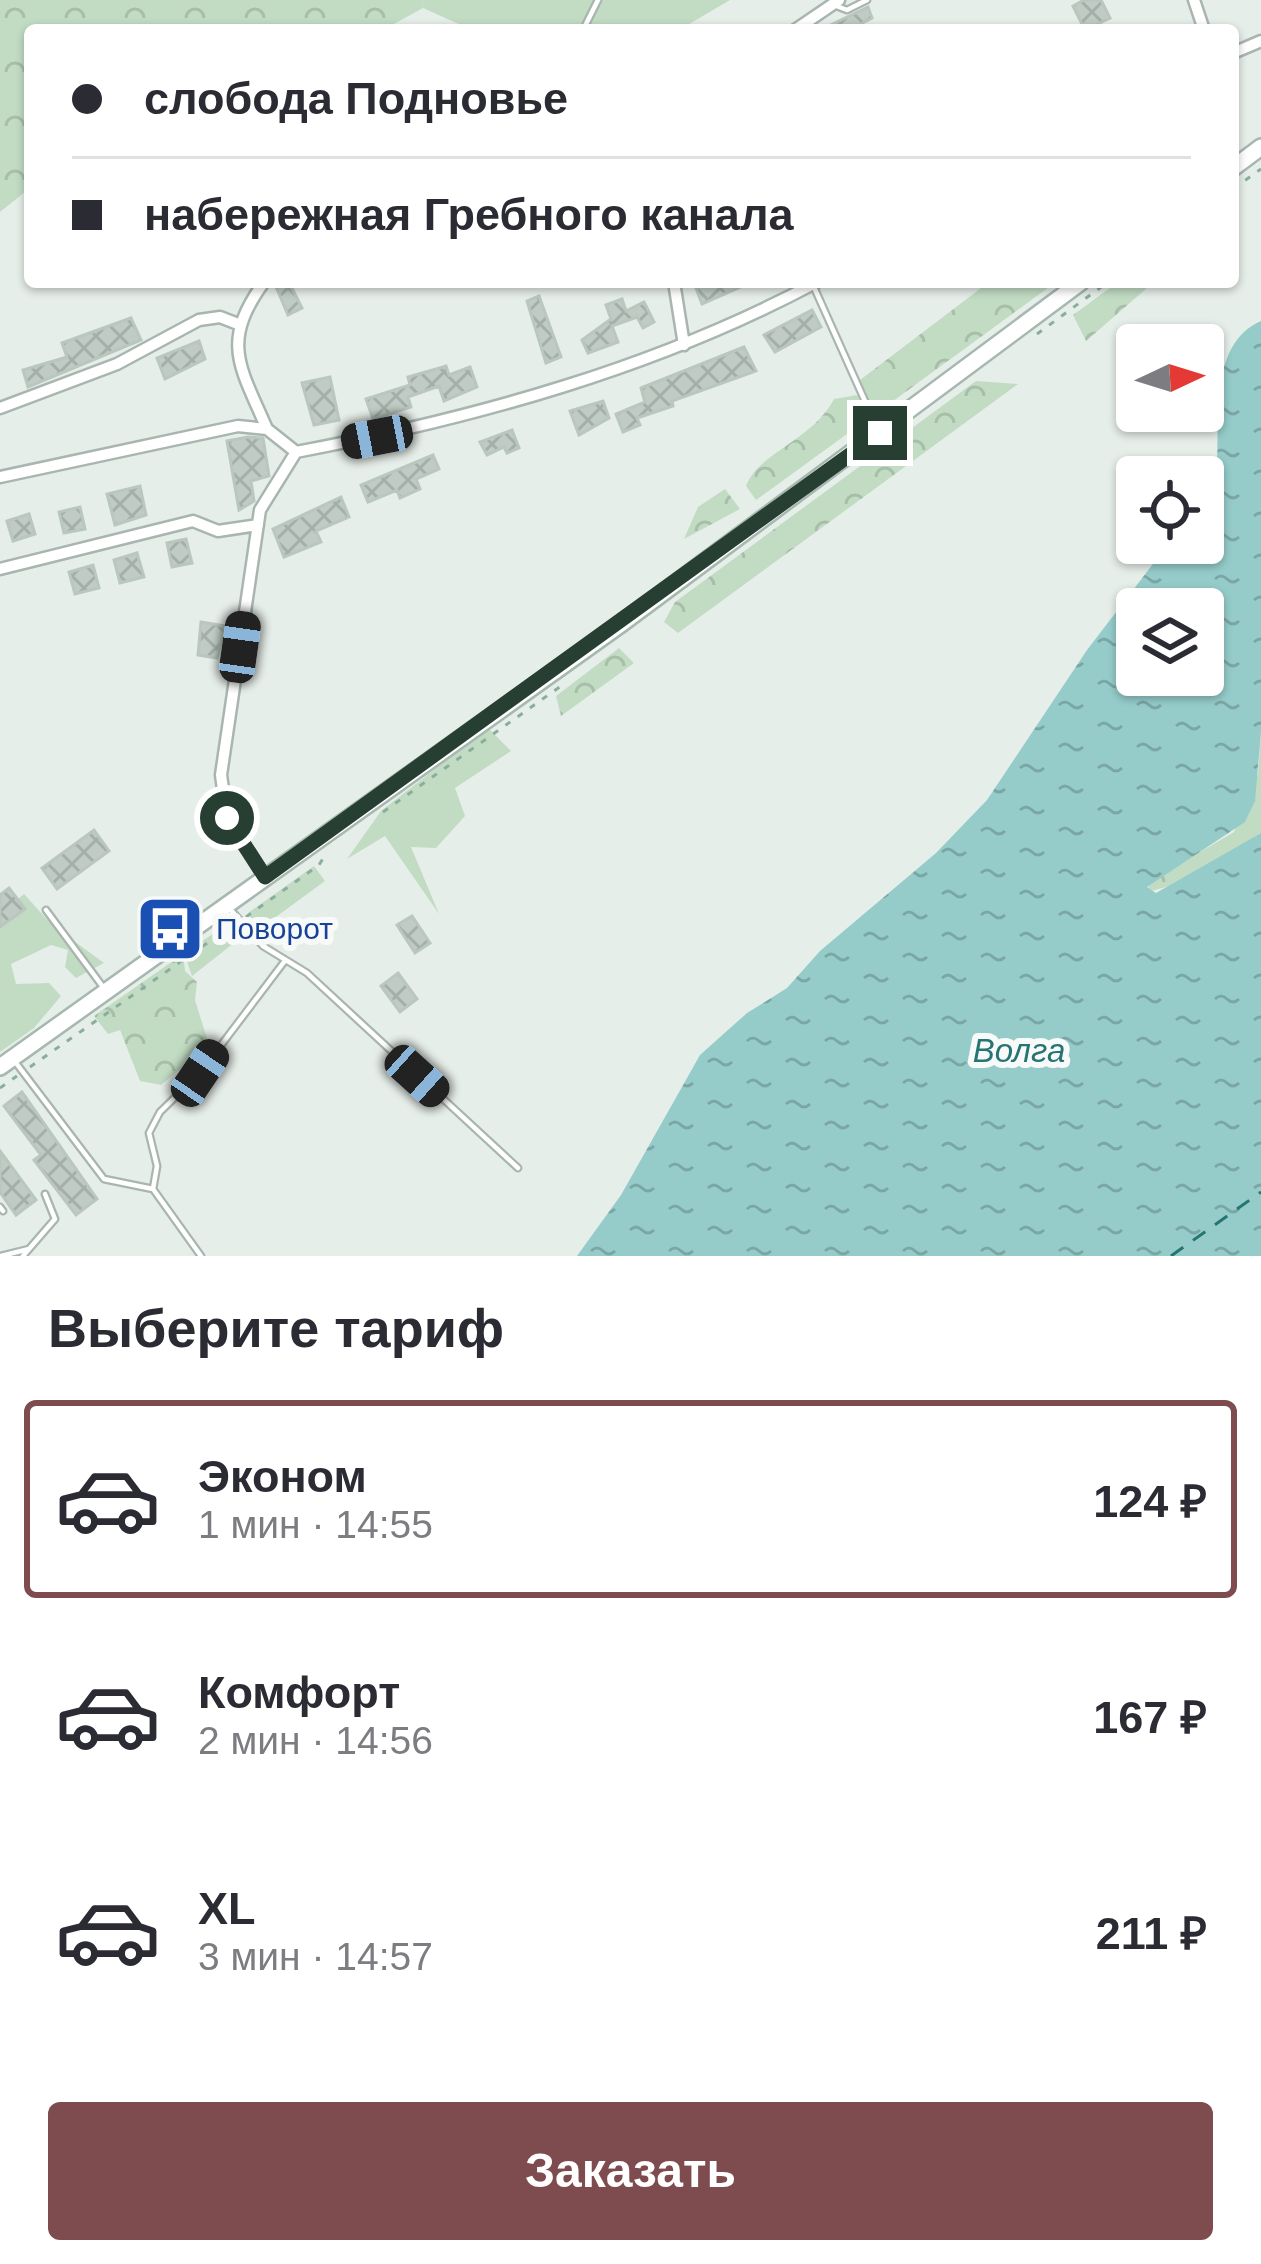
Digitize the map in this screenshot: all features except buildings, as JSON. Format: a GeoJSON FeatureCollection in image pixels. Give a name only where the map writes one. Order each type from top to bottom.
{"type":"FeatureCollection","features":[{"type":"Feature","properties":{"kind":"street"},"geometry":{"type":"LineString","coordinates":[[805,24],[836,2]]}},
{"type":"Feature","properties":{"kind":"street"},"geometry":{"type":"LineString","coordinates":[[260,288],[238,324],[239,363],[267,429],[296,452]]}},
{"type":"Feature","properties":{"kind":"street"},"geometry":{"type":"LineString","coordinates":[[675,288],[683,345]]}},
{"type":"Feature","properties":{"kind":"street"},"geometry":{"type":"LineString","coordinates":[[265,877],[227,818],[221,775],[258,525],[277,476],[296,452],[377,437],[628,368],[803,288]]}},
{"type":"Feature","properties":{"kind":"street"},"geometry":{"type":"LineString","coordinates":[[6,1063],[880,433],[1073,288]]}},
{"type":"Feature","properties":{"kind":"street"},"geometry":{"type":"LineString","coordinates":[[0,408],[117,364],[199,320],[220,316],[238,324]]}},
{"type":"Feature","properties":{"kind":"street"},"geometry":{"type":"LineString","coordinates":[[0,477],[171,436],[238,426],[267,429]]}},
{"type":"Feature","properties":{"kind":"street"},"geometry":{"type":"LineString","coordinates":[[0,569],[193,521],[218,531],[258,525]]}},
{"type":"Feature","properties":{"kind":"lane"},"geometry":{"type":"LineString","coordinates":[[836,2],[847,10],[867,0]]}},
{"type":"Feature","properties":{"kind":"lane"},"geometry":{"type":"LineString","coordinates":[[816,288],[880,433]]}},
{"type":"Feature","properties":{"kind":"lane"},"geometry":{"type":"LineString","coordinates":[[226,904],[284,962],[307,973],[518,1168]]}},
{"type":"Feature","properties":{"kind":"lane"},"geometry":{"type":"LineString","coordinates":[[46,910],[106,991]]}},
{"type":"Feature","properties":{"kind":"lane"},"geometry":{"type":"LineString","coordinates":[[153,1189],[157,1166],[149,1132],[160,1112],[200,1073],[261,986],[284,962]]}},
{"type":"Feature","properties":{"kind":"lane"},"geometry":{"type":"LineString","coordinates":[[6,1063],[104,1180],[153,1189],[201,1256]]}},
{"type":"Feature","properties":{"kind":"lane"},"geometry":{"type":"LineString","coordinates":[[23,1256],[55,1219],[45,1194]]}},
{"type":"Feature","properties":{"kind":"lane"},"geometry":{"type":"LineString","coordinates":[[1,1256],[30,1249]]}},
{"type":"Feature","properties":{"kind":"green space"},"geometry":{"type":"Polygon","coordinates":[[[0,0],[422,0],[423,8],[394,24],[24,24],[24,193],[0,212],[0,0]]]}},
{"type":"Feature","properties":{"kind":"green space"},"geometry":{"type":"Polygon","coordinates":[[[422,0],[730,0],[689,24],[459,24],[423,8],[422,0]]]}},
{"type":"Feature","properties":{"kind":"green space"},"geometry":{"type":"Polygon","coordinates":[[[981,288],[1048,288],[874,415],[860,380],[981,288]]]}},
{"type":"Feature","properties":{"kind":"green space"},"geometry":{"type":"Polygon","coordinates":[[[1110,288],[1147,288],[1086,341],[1073,315],[1110,288]]]}},
{"type":"Feature","properties":{"kind":"green space"},"geometry":{"type":"Polygon","coordinates":[[[976,381],[1018,384],[678,633],[664,622],[675,602],[976,381]]]}},
{"type":"Feature","properties":{"kind":"green space"},"geometry":{"type":"Polygon","coordinates":[[[857,395],[869,418],[756,500],[746,486],[762,464],[813,426],[834,399],[857,395]]]}},
{"type":"Feature","properties":{"kind":"green space"},"geometry":{"type":"Polygon","coordinates":[[[725,489],[740,509],[684,539],[698,507],[725,489]]]}},
{"type":"Feature","properties":{"kind":"green space"},"geometry":{"type":"Polygon","coordinates":[[[619,648],[634,663],[561,716],[556,696],[619,648]]]}},
{"type":"Feature","properties":{"kind":"green space"},"geometry":{"type":"Polygon","coordinates":[[[488,728],[511,751],[455,788],[465,816],[436,848],[411,847],[439,914],[385,836],[347,859],[381,811],[488,728]]]}},
{"type":"Feature","properties":{"kind":"green space"},"geometry":{"type":"Polygon","coordinates":[[[1261,733],[1261,833],[1180,883],[1148,892],[1149,882],[1234,832],[1258,774],[1261,733]]]}},
{"type":"Feature","properties":{"kind":"green space"},"geometry":{"type":"Polygon","coordinates":[[[314,866],[325,881],[258,930],[248,913],[314,866]]]}},
{"type":"Feature","properties":{"kind":"green space"},"geometry":{"type":"Polygon","coordinates":[[[24,894],[52,925],[104,963],[76,978],[65,967],[68,950],[51,945],[11,964],[16,984],[49,983],[61,996],[34,1028],[0,1052],[0,914],[24,894]]]}},
{"type":"Feature","properties":{"kind":"green space"},"geometry":{"type":"Polygon","coordinates":[[[228,924],[244,935],[192,976],[184,953],[228,924]]]}},
{"type":"Feature","properties":{"kind":"green space"},"geometry":{"type":"Polygon","coordinates":[[[183,954],[185,971],[197,982],[195,1000],[209,1045],[161,1085],[140,1081],[120,1030],[108,1034],[94,1016],[183,954]]]}},
{"type":"Feature","properties":{"kind":"water","name":"Волга"},"geometry":{"type":"Polygon","coordinates":[[[1261,321],[1261,733],[1255,801],[1245,822],[1147,887],[1156,893],[1261,833],[1261,1256],[577,1256],[621,1195],[700,1055],[747,1013],[787,988],[820,951],[936,853],[987,800],[1116,612],[1116,696],[1224,696],[1224,588],[1135,588],[1153,564],[1224,564],[1224,456],[1217,456],[1218,432],[1224,432],[1224,370],[1232,347],[1261,321]]]}},
{"type":"Feature","properties":{"kind":"ferry route"},"geometry":{"type":"LineString","coordinates":[[1171,1256],[1261,1192]]}},
{"type":"Feature","properties":{"kind":"place","name":"Поворот"},"geometry":{"type":"Point","coordinates":[170,929]}},
{"type":"Feature","properties":{"kind":"route"},"geometry":{"type":"LineString","coordinates":[[227,818],[265,877],[622,624],[880,433]]}}]}
